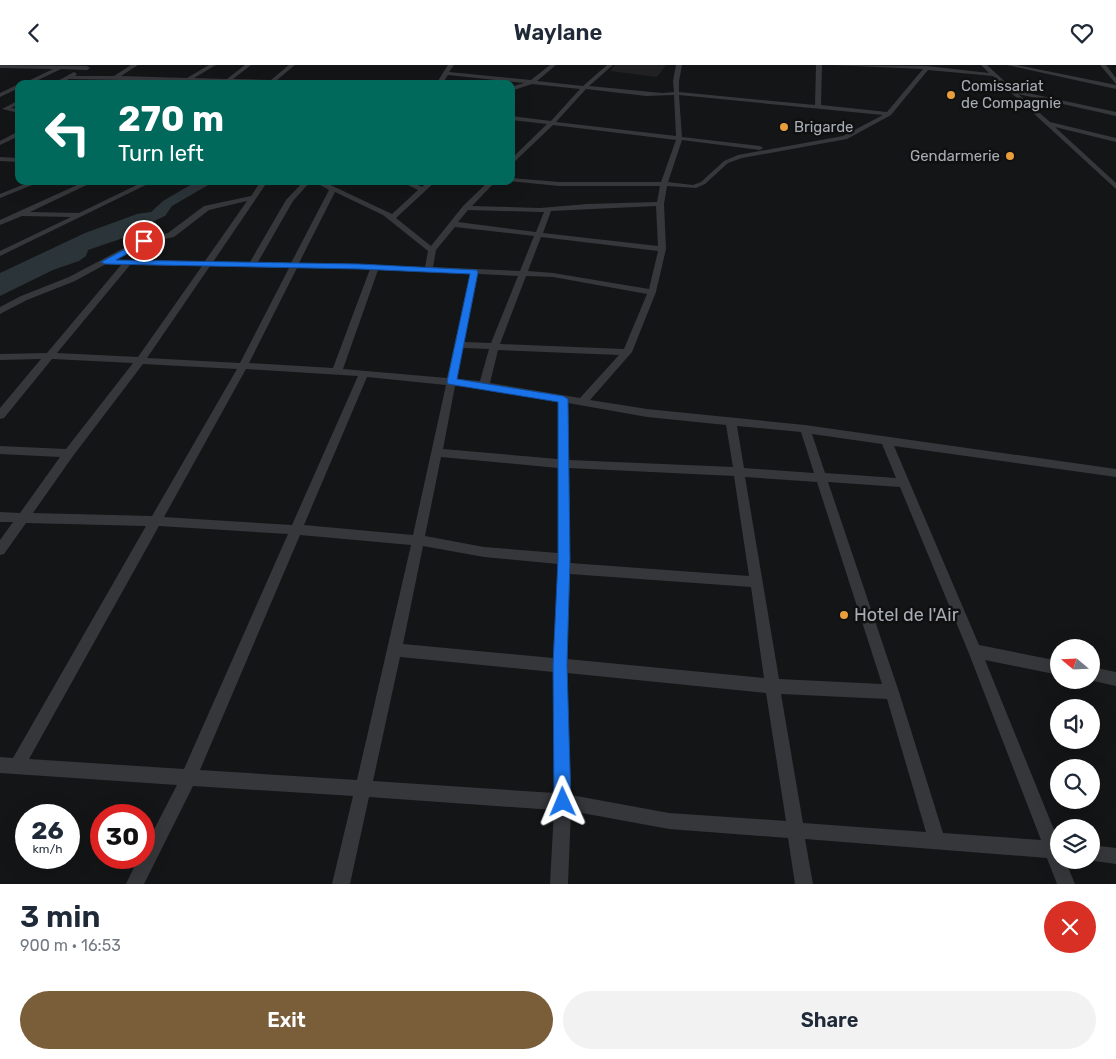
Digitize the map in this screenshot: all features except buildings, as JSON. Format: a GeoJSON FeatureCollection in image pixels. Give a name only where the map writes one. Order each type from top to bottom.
{"type":"FeatureCollection","features":[{"type":"Feature","properties":{"kind":"street"},"geometry":{"type":"LineString","coordinates":[[0,65],[87,68]]}},
{"type":"Feature","properties":{"kind":"street"},"geometry":{"type":"LineString","coordinates":[[62,80],[94,65]]}},
{"type":"Feature","properties":{"kind":"street"},"geometry":{"type":"LineString","coordinates":[[113,79],[136,65]]}},
{"type":"Feature","properties":{"kind":"street"},"geometry":{"type":"LineString","coordinates":[[68,77],[187,80],[213,65]]}},
{"type":"Feature","properties":{"kind":"street"},"geometry":{"type":"LineString","coordinates":[[228,80],[248,65]]}},
{"type":"Feature","properties":{"kind":"street"},"geometry":{"type":"LineString","coordinates":[[274,80],[292,65]]}},
{"type":"Feature","properties":{"kind":"street"},"geometry":{"type":"LineString","coordinates":[[442,80],[451,65]]}},
{"type":"Feature","properties":{"kind":"street"},"geometry":{"type":"LineString","coordinates":[[515,88],[532,82],[553,65]]}},
{"type":"Feature","properties":{"kind":"street"},"geometry":{"type":"LineString","coordinates":[[515,159],[610,65]]}},
{"type":"Feature","properties":{"kind":"street"},"geometry":{"type":"LineString","coordinates":[[581,403],[627,352],[652,292],[662,249],[660,204],[664,184],[679,139],[676,81],[679,65]]}},
{"type":"Feature","properties":{"kind":"street"},"geometry":{"type":"LineString","coordinates":[[818,65],[818,107]]}},
{"type":"Feature","properties":{"kind":"street"},"geometry":{"type":"LineString","coordinates":[[834,65],[927,68],[996,75]]}},
{"type":"Feature","properties":{"kind":"street"},"geometry":{"type":"LineString","coordinates":[[984,65],[1116,187]]}},
{"type":"Feature","properties":{"kind":"street"},"geometry":{"type":"LineString","coordinates":[[1010,65],[1116,87]]}},
{"type":"Feature","properties":{"kind":"street"},"geometry":{"type":"LineString","coordinates":[[1103,65],[1116,82]]}},
{"type":"Feature","properties":{"kind":"street"},"geometry":{"type":"LineString","coordinates":[[33,80],[63,66]]}},
{"type":"Feature","properties":{"kind":"street"},"geometry":{"type":"LineString","coordinates":[[515,180],[559,184],[699,186],[726,162],[740,156],[770,149],[845,139],[889,114],[927,68]]}},
{"type":"Feature","properties":{"kind":"street"},"geometry":{"type":"LineString","coordinates":[[447,73],[513,80]]}},
{"type":"Feature","properties":{"kind":"street"},"geometry":{"type":"LineString","coordinates":[[515,80],[662,95],[677,93],[889,114]]}},
{"type":"Feature","properties":{"kind":"street"},"geometry":{"type":"LineString","coordinates":[[0,95],[15,88]]}},
{"type":"Feature","properties":{"kind":"street"},"geometry":{"type":"LineString","coordinates":[[1013,91],[1116,114]]}},
{"type":"Feature","properties":{"kind":"street"},"geometry":{"type":"LineString","coordinates":[[2,109],[15,104]]}},
{"type":"Feature","properties":{"kind":"street"},"geometry":{"type":"LineString","coordinates":[[2,109],[15,111]]}},
{"type":"Feature","properties":{"kind":"street"},"geometry":{"type":"LineString","coordinates":[[515,120],[770,149]]}},
{"type":"Feature","properties":{"kind":"street"},"geometry":{"type":"LineString","coordinates":[[1047,123],[1116,140]]}},
{"type":"Feature","properties":{"kind":"street"},"geometry":{"type":"LineString","coordinates":[[0,143],[15,135]]}},
{"type":"Feature","properties":{"kind":"street"},"geometry":{"type":"LineString","coordinates":[[0,159],[15,160]]}},
{"type":"Feature","properties":{"kind":"street"},"geometry":{"type":"LineString","coordinates":[[0,166],[10,160]]}},
{"type":"Feature","properties":{"kind":"street"},"geometry":{"type":"LineString","coordinates":[[0,196],[16,185]]}},
{"type":"Feature","properties":{"kind":"street"},"geometry":{"type":"LineString","coordinates":[[0,196],[29,185]]}},
{"type":"Feature","properties":{"kind":"street"},"geometry":{"type":"LineString","coordinates":[[0,223],[83,185]]}},
{"type":"Feature","properties":{"kind":"street"},"geometry":{"type":"LineString","coordinates":[[0,254],[143,185]]}},
{"type":"Feature","properties":{"kind":"street"},"geometry":{"type":"LineString","coordinates":[[0,550],[68,453],[140,361],[262,185]]}},
{"type":"Feature","properties":{"kind":"street"},"geometry":{"type":"LineString","coordinates":[[253,264],[290,200],[304,185]]}},
{"type":"Feature","properties":{"kind":"street"},"geometry":{"type":"LineString","coordinates":[[324,185],[393,217],[432,250]]}},
{"type":"Feature","properties":{"kind":"street"},"geometry":{"type":"LineString","coordinates":[[411,185],[423,190]]}},
{"type":"Feature","properties":{"kind":"street"},"geometry":{"type":"LineString","coordinates":[[393,217],[429,185]]}},
{"type":"Feature","properties":{"kind":"street"},"geometry":{"type":"LineString","coordinates":[[429,268],[432,250],[466,208],[489,185]]}},
{"type":"Feature","properties":{"kind":"street"},"geometry":{"type":"LineString","coordinates":[[17,766],[243,366],[333,189]]}},
{"type":"Feature","properties":{"kind":"street"},"geometry":{"type":"LineString","coordinates":[[0,311],[24,298],[72,279],[149,239],[175,233],[207,208],[254,198]]}},
{"type":"Feature","properties":{"kind":"street"},"geometry":{"type":"LineString","coordinates":[[466,208],[548,210],[587,206],[660,204]]}},
{"type":"Feature","properties":{"kind":"street"},"geometry":{"type":"LineString","coordinates":[[484,385],[494,348],[548,210]]}},
{"type":"Feature","properties":{"kind":"street"},"geometry":{"type":"LineString","coordinates":[[20,214],[82,215]]}},
{"type":"Feature","properties":{"kind":"street"},"geometry":{"type":"LineString","coordinates":[[452,224],[538,236],[662,249]]}},
{"type":"Feature","properties":{"kind":"street"},"geometry":{"type":"LineString","coordinates":[[105,262],[429,268],[553,275],[652,292]]}},
{"type":"Feature","properties":{"kind":"street"},"geometry":{"type":"LineString","coordinates":[[0,415],[128,262]]}},
{"type":"Feature","properties":{"kind":"street"},"geometry":{"type":"LineString","coordinates":[[337,371],[375,267]]}},
{"type":"Feature","properties":{"kind":"street"},"geometry":{"type":"LineString","coordinates":[[341,884],[395,650],[474,272]]}},
{"type":"Feature","properties":{"kind":"street"},"geometry":{"type":"LineString","coordinates":[[459,345],[494,348],[627,352]]}},
{"type":"Feature","properties":{"kind":"street"},"geometry":{"type":"LineString","coordinates":[[0,357],[50,356],[337,371],[484,385],[647,413],[805,429],[1116,473]]}},
{"type":"Feature","properties":{"kind":"street"},"geometry":{"type":"LineString","coordinates":[[135,884],[189,777],[298,530],[364,373]]}},
{"type":"Feature","properties":{"kind":"street"},"geometry":{"type":"LineString","coordinates":[[559,884],[563,802],[560,665],[564,564],[563,399]]}},
{"type":"Feature","properties":{"kind":"street"},"geometry":{"type":"LineString","coordinates":[[731,422],[804,884]]}},
{"type":"Feature","properties":{"kind":"street"},"geometry":{"type":"LineString","coordinates":[[805,429],[892,692],[937,840]]}},
{"type":"Feature","properties":{"kind":"street"},"geometry":{"type":"LineString","coordinates":[[886,441],[975,651],[1050,835]]}},
{"type":"Feature","properties":{"kind":"street"},"geometry":{"type":"LineString","coordinates":[[0,450],[68,453]]}},
{"type":"Feature","properties":{"kind":"street"},"geometry":{"type":"LineString","coordinates":[[435,452],[564,464],[739,472],[903,483]]}},
{"type":"Feature","properties":{"kind":"street"},"geometry":{"type":"LineString","coordinates":[[0,517],[155,521],[417,540],[564,564],[756,582]]}},
{"type":"Feature","properties":{"kind":"street"},"geometry":{"type":"LineString","coordinates":[[395,650],[772,686],[892,692]]}},
{"type":"Feature","properties":{"kind":"street"},"geometry":{"type":"LineString","coordinates":[[975,651],[1050,665]]}},
{"type":"Feature","properties":{"kind":"street"},"geometry":{"type":"LineString","coordinates":[[1100,676],[1116,679]]}},
{"type":"Feature","properties":{"kind":"street"},"geometry":{"type":"LineString","coordinates":[[0,765],[563,802],[670,821],[796,832],[937,840],[1050,849]]}},
{"type":"Feature","properties":{"kind":"street"},"geometry":{"type":"LineString","coordinates":[[1100,854],[1116,856]]}},
{"type":"Feature","properties":{"kind":"street"},"geometry":{"type":"LineString","coordinates":[[1062,869],[1066,884]]}},
{"type":"Feature","properties":{"kind":"shaded area"},"geometry":{"type":"Polygon","coordinates":[[[615,65],[666,65],[657,77],[610,71],[615,65]]]}},
{"type":"Feature","properties":{"kind":"shaded area"},"geometry":{"type":"Polygon","coordinates":[[[190,185],[208,185],[172,206],[165,216],[141,227],[135,234],[88,250],[86,256],[79,261],[53,270],[0,296],[0,273],[85,233],[137,214],[151,212],[163,201],[190,185]]]}},
{"type":"Feature","properties":{"kind":"place","name":"Comissariat de Compagnie"},"geometry":{"type":"Point","coordinates":[951,95]}},
{"type":"Feature","properties":{"kind":"place","name":"Brigarde"},"geometry":{"type":"Point","coordinates":[784,127]}},
{"type":"Feature","properties":{"kind":"place","name":"Gendarmerie"},"geometry":{"type":"Point","coordinates":[1010,156]}},
{"type":"Feature","properties":{"kind":"place","name":"Hotel de l'Air"},"geometry":{"type":"Point","coordinates":[844,615]}},
{"type":"Feature","properties":{"kind":"route"},"geometry":{"type":"LineString","coordinates":[[144,241],[105,262],[359,266],[429,268],[474,272],[452,382],[484,385],[563,399],[564,559],[560,665],[563,802]]}}]}
